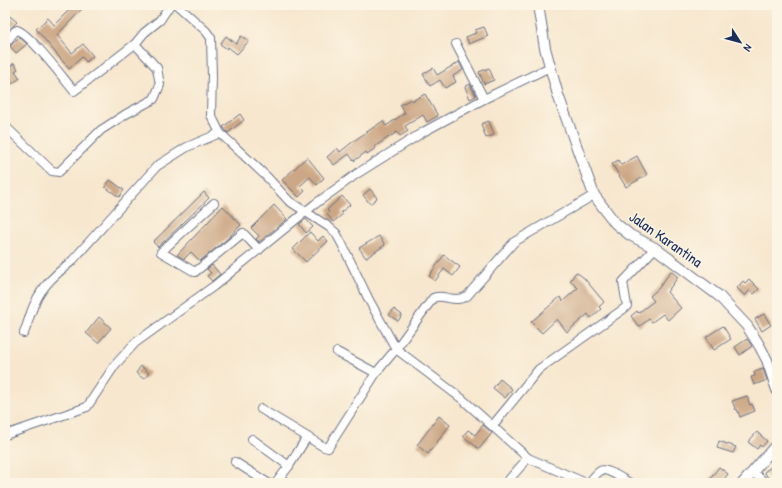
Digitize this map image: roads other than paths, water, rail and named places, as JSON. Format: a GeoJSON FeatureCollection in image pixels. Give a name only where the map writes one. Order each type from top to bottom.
{"type":"FeatureCollection","features":[{"type":"Feature","properties":{"kind":"street"},"geometry":{"type":"LineString","coordinates":[[5,44],[15,31],[17,30],[21,32],[31,41],[74,91],[135,44],[144,32],[160,20],[170,5]]}},
{"type":"Feature","properties":{"kind":"street"},"geometry":{"type":"LineString","coordinates":[[177,5],[206,31],[211,38],[211,115],[220,133],[267,177],[289,201],[329,227],[342,244],[369,300],[396,349],[448,388],[493,425],[528,458],[586,483]]}},
{"type":"Feature","properties":{"kind":"street","name":"Jalan Karantina"},"geometry":{"type":"LineString","coordinates":[[538,5],[550,67],[558,95],[594,195],[615,223],[630,235],[655,248],[720,296],[747,326],[760,345],[767,360],[777,390]]}},
{"type":"Feature","properties":{"kind":"street"},"geometry":{"type":"LineString","coordinates":[[5,126],[52,171],[59,172],[101,130],[154,99],[160,85],[156,68],[135,44]]}},
{"type":"Feature","properties":{"kind":"street"},"geometry":{"type":"LineString","coordinates":[[456,44],[484,99]]}},
{"type":"Feature","properties":{"kind":"street"},"geometry":{"type":"LineString","coordinates":[[5,435],[87,407],[115,365],[135,343],[214,286],[306,211],[358,173],[425,131],[484,99],[550,67]]}},
{"type":"Feature","properties":{"kind":"street"},"geometry":{"type":"LineString","coordinates":[[24,333],[35,302],[47,285],[58,272],[72,261],[157,166],[187,147],[220,133]]}},
{"type":"Feature","properties":{"kind":"street"},"geometry":{"type":"LineString","coordinates":[[261,409],[328,448],[376,373],[435,297],[460,300],[467,296],[514,242],[594,195]]}},
{"type":"Feature","properties":{"kind":"street"},"geometry":{"type":"LineString","coordinates":[[214,203],[161,252],[195,272],[243,233],[259,250]]}},
{"type":"Feature","properties":{"kind":"street"},"geometry":{"type":"LineString","coordinates":[[493,425],[539,369],[627,306],[623,282],[655,248]]}},
{"type":"Feature","properties":{"kind":"street"},"geometry":{"type":"LineString","coordinates":[[337,352],[376,373]]}},
{"type":"Feature","properties":{"kind":"street"},"geometry":{"type":"LineString","coordinates":[[276,483],[289,466],[307,437]]}},
{"type":"Feature","properties":{"kind":"street"},"geometry":{"type":"LineString","coordinates":[[252,439],[289,466]]}},
{"type":"Feature","properties":{"kind":"street"},"geometry":{"type":"LineString","coordinates":[[743,483],[777,444]]}},
{"type":"Feature","properties":{"kind":"street"},"geometry":{"type":"LineString","coordinates":[[506,483],[528,458]]}},
{"type":"Feature","properties":{"kind":"street"},"geometry":{"type":"LineString","coordinates":[[235,462],[268,483]]}},
{"type":"Feature","properties":{"kind":"street"},"geometry":{"type":"LineString","coordinates":[[589,483],[601,471],[604,470],[630,483]]}},
{"type":"Feature","properties":{"kind":"street"},"geometry":{"type":"LineString","coordinates":[[753,472],[765,483]]}}]}
